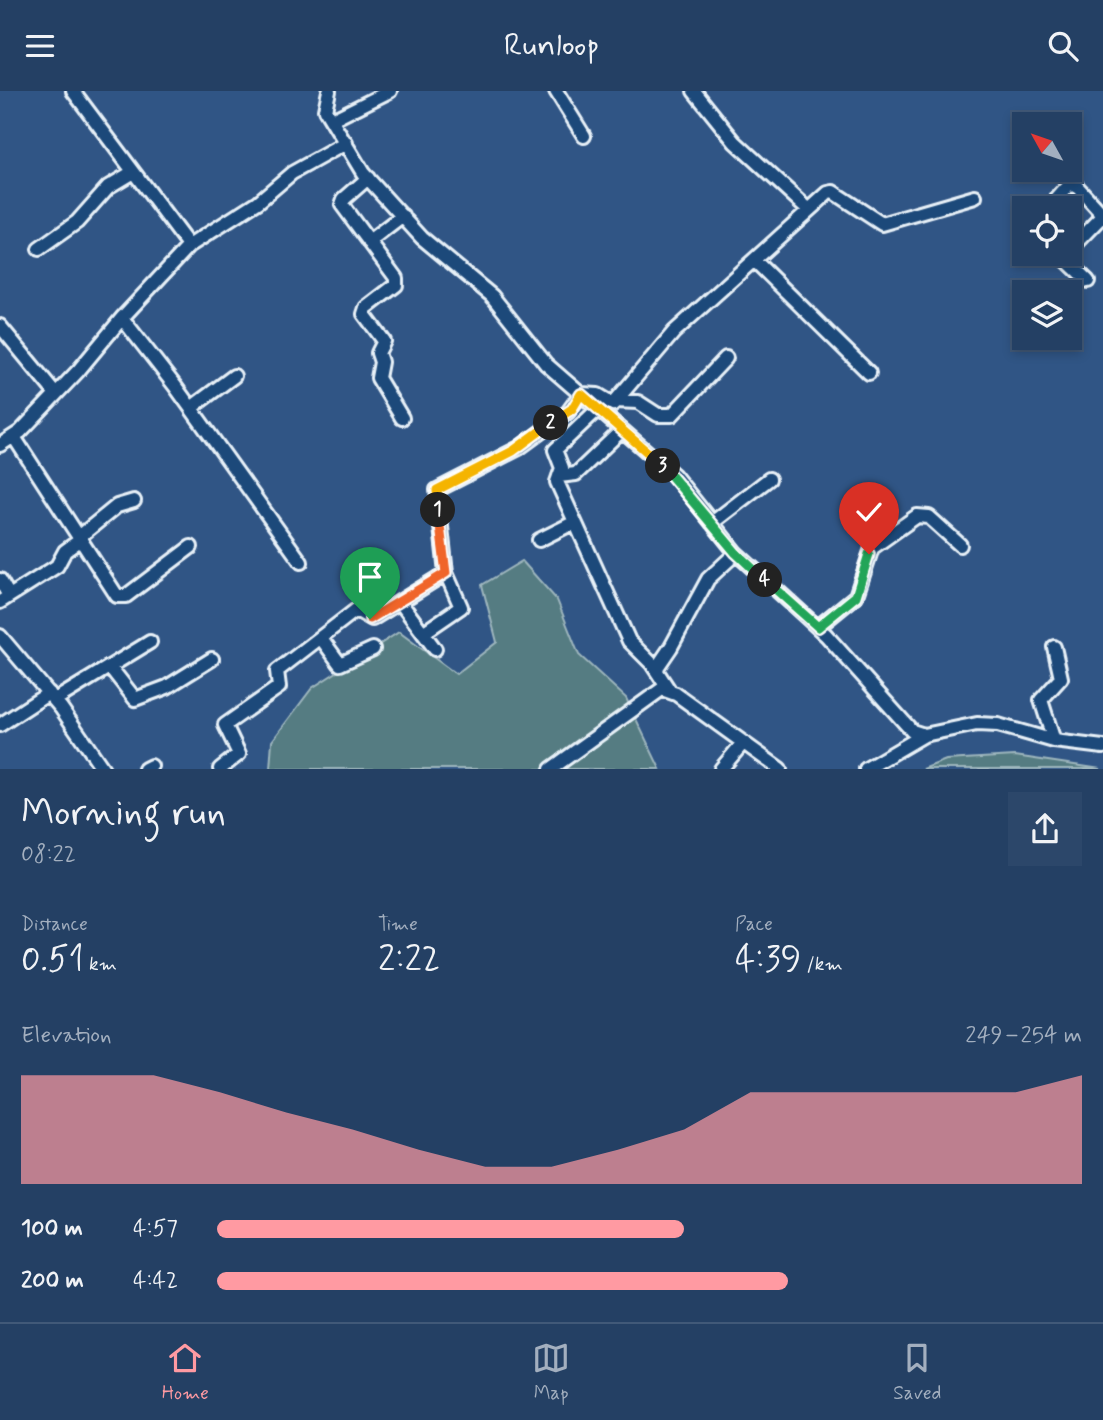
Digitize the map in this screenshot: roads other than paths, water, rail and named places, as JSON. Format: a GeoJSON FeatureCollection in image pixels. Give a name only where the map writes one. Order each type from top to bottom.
{"type":"FeatureCollection","features":[{"type":"Feature","properties":{"kind":"street"},"geometry":{"type":"LineString","coordinates":[[73,91],[189,246]]}},
{"type":"Feature","properties":{"kind":"street"},"geometry":{"type":"LineString","coordinates":[[329,91],[325,106],[368,178],[422,238],[492,296],[547,364],[674,475],[736,553],[818,627],[904,724],[924,736]]}},
{"type":"Feature","properties":{"kind":"street"},"geometry":{"type":"LineString","coordinates":[[332,120],[390,91]]}},
{"type":"Feature","properties":{"kind":"street"},"geometry":{"type":"LineString","coordinates":[[556,91],[584,136]]}},
{"type":"Feature","properties":{"kind":"street"},"geometry":{"type":"LineString","coordinates":[[694,91],[735,142],[808,209]]}},
{"type":"Feature","properties":{"kind":"street"},"geometry":{"type":"LineString","coordinates":[[0,445],[13,437],[56,394],[189,246],[258,202],[292,173],[346,143]]}},
{"type":"Feature","properties":{"kind":"street"},"geometry":{"type":"LineString","coordinates":[[39,249],[77,222],[108,187],[133,171]]}},
{"type":"Feature","properties":{"kind":"street"},"geometry":{"type":"LineString","coordinates":[[368,178],[344,199],[342,205],[396,278],[396,285],[364,311],[384,341],[378,353],[381,362],[378,378],[402,418]]}},
{"type":"Feature","properties":{"kind":"street"},"geometry":{"type":"LineString","coordinates":[[1060,196],[1072,182],[1103,216],[1082,238]]}},
{"type":"Feature","properties":{"kind":"street"},"geometry":{"type":"LineString","coordinates":[[581,394],[598,395],[610,404],[615,401],[674,332],[808,209],[831,192],[882,224],[975,197]]}},
{"type":"Feature","properties":{"kind":"street"},"geometry":{"type":"LineString","coordinates":[[369,242],[403,216]]}},
{"type":"Feature","properties":{"kind":"street"},"geometry":{"type":"LineString","coordinates":[[754,260],[869,373]]}},
{"type":"Feature","properties":{"kind":"street"},"geometry":{"type":"LineString","coordinates":[[1072,266],[1088,281]]}},
{"type":"Feature","properties":{"kind":"street"},"geometry":{"type":"LineString","coordinates":[[122,318],[191,408],[301,562]]}},
{"type":"Feature","properties":{"kind":"street"},"geometry":{"type":"LineString","coordinates":[[0,326],[56,394]]}},
{"type":"Feature","properties":{"kind":"street"},"geometry":{"type":"LineString","coordinates":[[615,401],[638,402],[658,415],[672,415],[726,358]]}},
{"type":"Feature","properties":{"kind":"street"},"geometry":{"type":"LineString","coordinates":[[191,408],[234,376]]}},
{"type":"Feature","properties":{"kind":"street"},"geometry":{"type":"LineString","coordinates":[[423,633],[461,607],[446,573],[437,490],[519,448],[568,412],[581,394]]}},
{"type":"Feature","properties":{"kind":"street"},"geometry":{"type":"LineString","coordinates":[[598,409],[555,450],[561,465],[558,485],[629,641],[656,669],[670,690],[780,769]]}},
{"type":"Feature","properties":{"kind":"street"},"geometry":{"type":"LineString","coordinates":[[559,476],[576,474],[622,430]]}},
{"type":"Feature","properties":{"kind":"street"},"geometry":{"type":"LineString","coordinates":[[13,437],[119,597],[126,596],[191,547]]}},
{"type":"Feature","properties":{"kind":"street"},"geometry":{"type":"LineString","coordinates":[[712,523],[769,479]]}},
{"type":"Feature","properties":{"kind":"street"},"geometry":{"type":"LineString","coordinates":[[0,580],[4,599],[57,566],[65,551],[117,506],[134,501]]}},
{"type":"Feature","properties":{"kind":"street"},"geometry":{"type":"LineString","coordinates":[[818,627],[856,596],[872,548],[917,516],[929,517],[960,545]]}},
{"type":"Feature","properties":{"kind":"street"},"geometry":{"type":"LineString","coordinates":[[539,540],[575,522]]}},
{"type":"Feature","properties":{"kind":"street"},"geometry":{"type":"LineString","coordinates":[[656,669],[708,579],[736,553]]}},
{"type":"Feature","properties":{"kind":"street"},"geometry":{"type":"LineString","coordinates":[[220,769],[239,754],[225,725],[279,687],[277,671],[356,610],[372,619],[446,573]]}},
{"type":"Feature","properties":{"kind":"street"},"geometry":{"type":"LineString","coordinates":[[400,602],[435,649]]}},
{"type":"Feature","properties":{"kind":"street"},"geometry":{"type":"LineString","coordinates":[[0,636],[52,696],[103,769]]}},
{"type":"Feature","properties":{"kind":"street"},"geometry":{"type":"LineString","coordinates":[[321,638],[340,664],[373,649]]}},
{"type":"Feature","properties":{"kind":"street"},"geometry":{"type":"LineString","coordinates":[[0,725],[110,667],[150,642]]}},
{"type":"Feature","properties":{"kind":"street"},"geometry":{"type":"LineString","coordinates":[[1054,647],[1060,678],[1041,700],[1054,741]]}},
{"type":"Feature","properties":{"kind":"street"},"geometry":{"type":"LineString","coordinates":[[110,667],[132,698],[138,698],[167,687],[212,659]]}},
{"type":"Feature","properties":{"kind":"street"},"geometry":{"type":"LineString","coordinates":[[551,769],[662,689],[670,690]]}},
{"type":"Feature","properties":{"kind":"street"},"geometry":{"type":"LineString","coordinates":[[866,769],[924,736],[977,724],[998,725],[1054,741],[1103,747]]}},
{"type":"Feature","properties":{"kind":"street"},"geometry":{"type":"LineString","coordinates":[[722,769],[743,743]]}}]}
